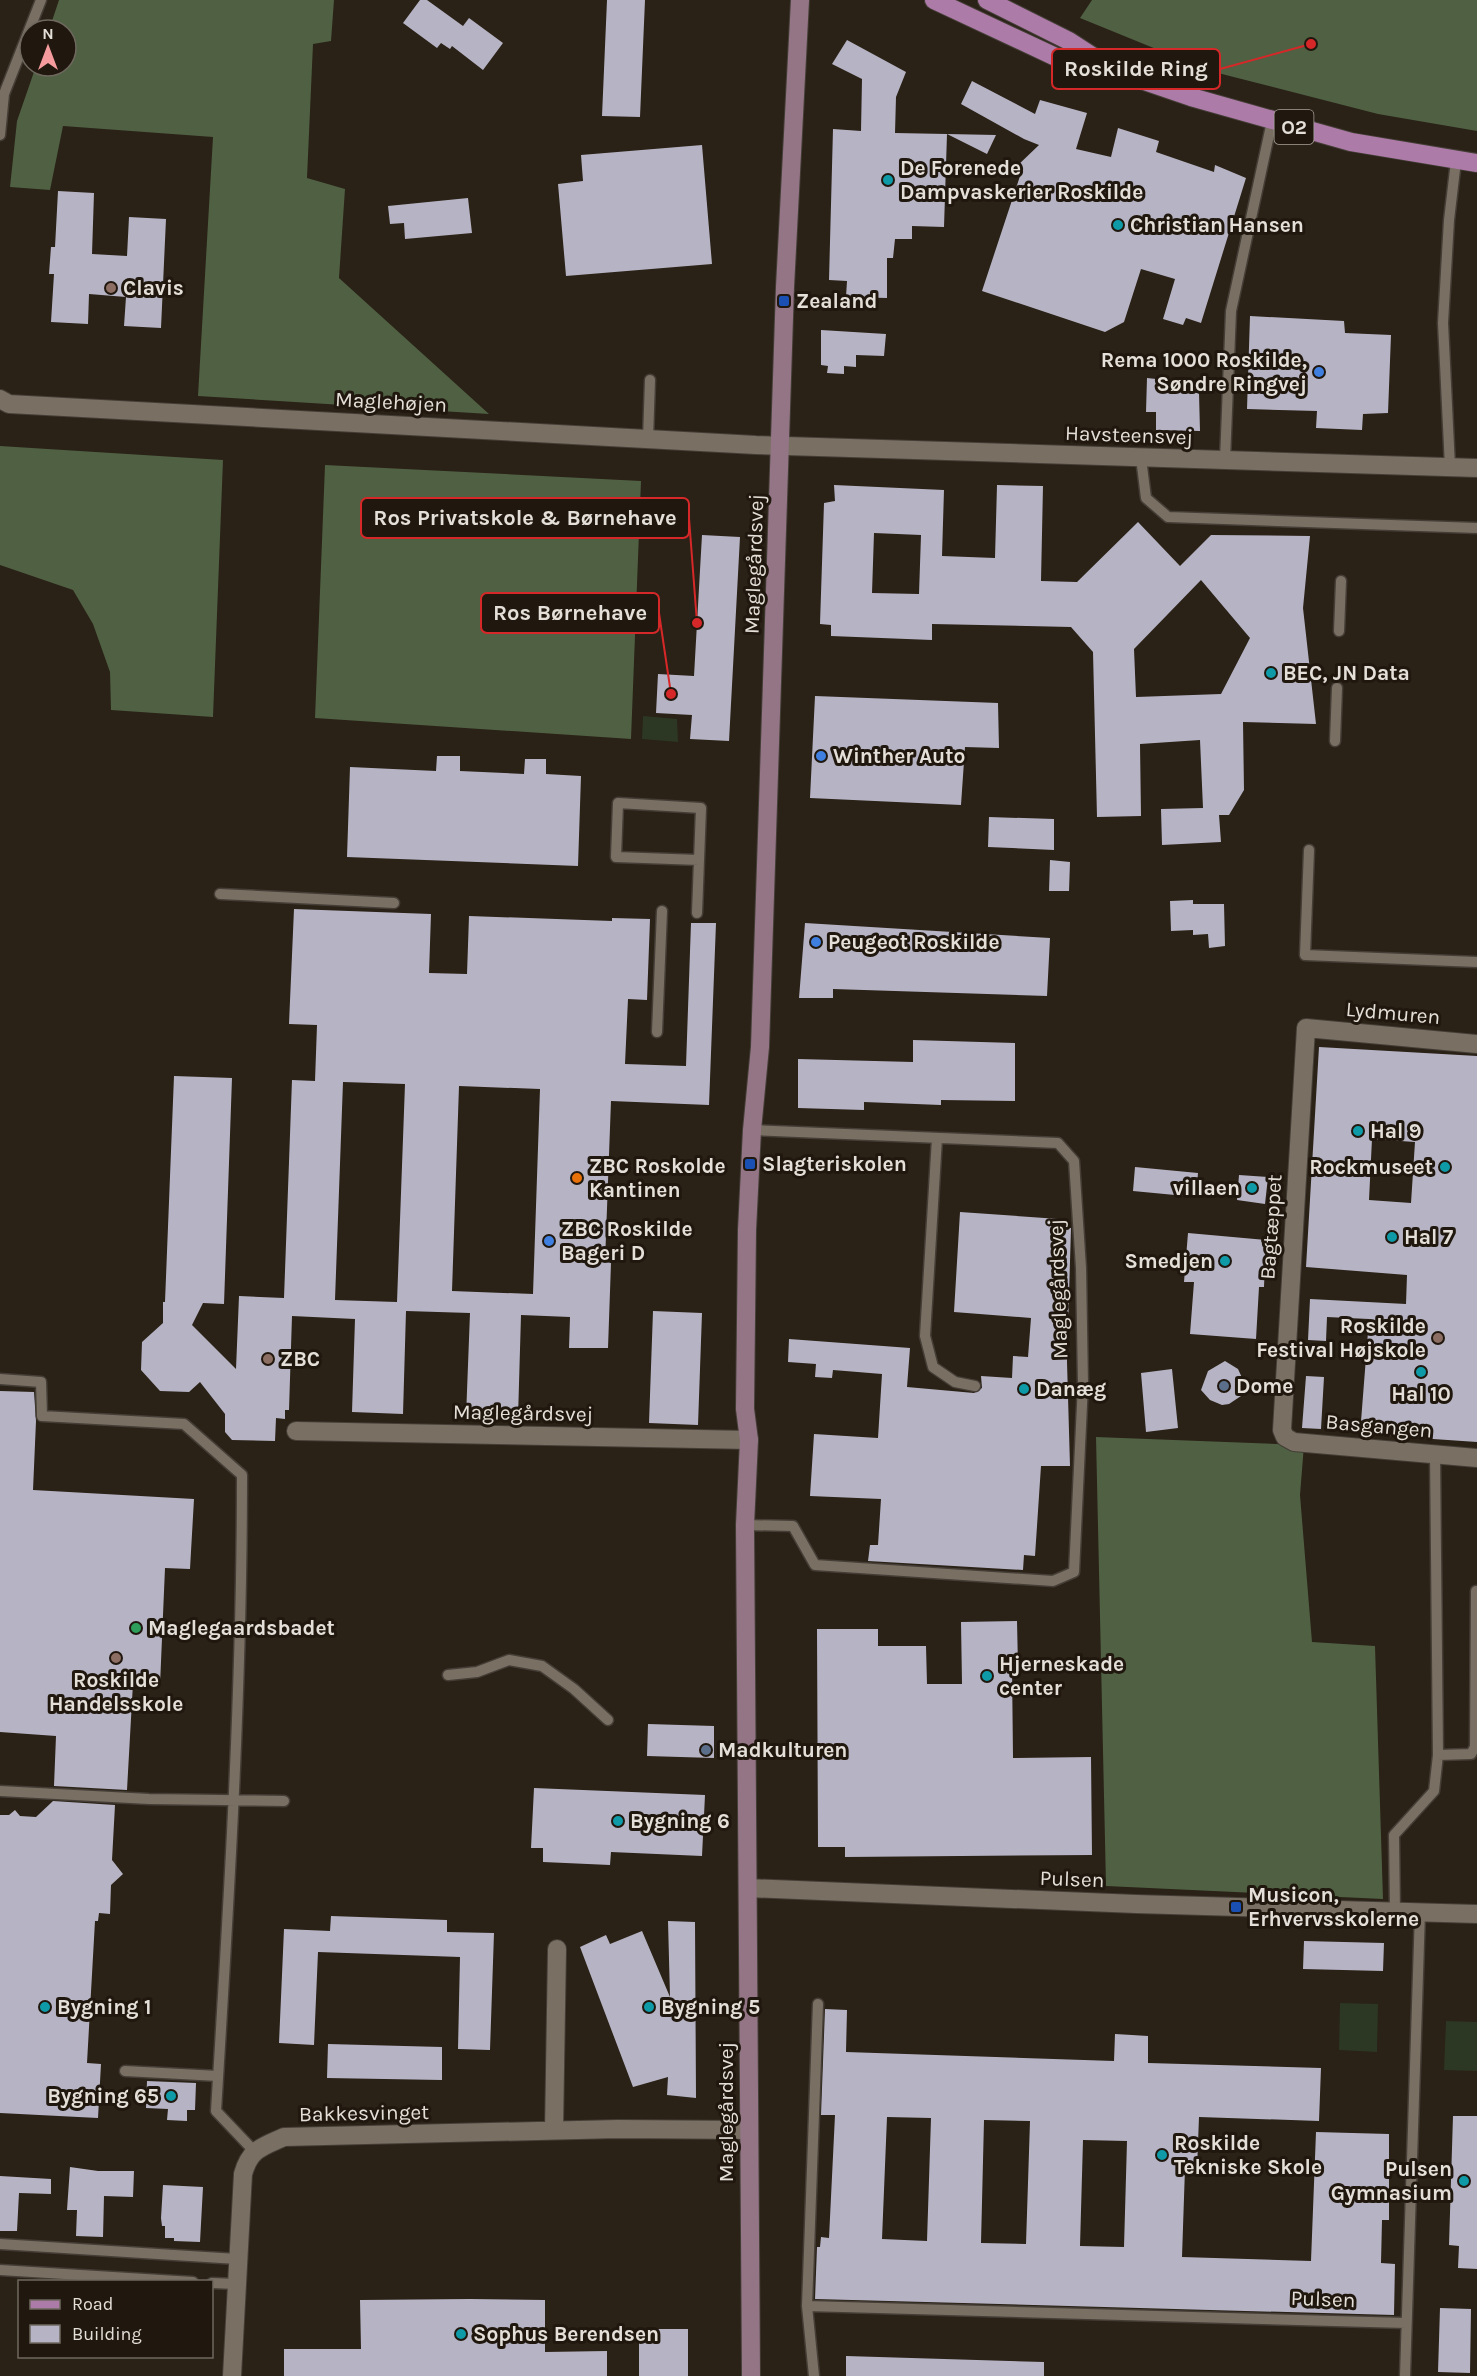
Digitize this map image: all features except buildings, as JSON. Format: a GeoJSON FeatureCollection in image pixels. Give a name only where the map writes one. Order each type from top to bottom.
{"type":"FeatureCollection","features":[{"type":"Feature","properties":{"kind":"main road","name":"O2"},"geometry":{"type":"LineString","coordinates":[[934,0],[1060,59],[1115,71],[1272,122],[1351,142],[1477,163]]}},
{"type":"Feature","properties":{"kind":"main road","name":"O2"},"geometry":{"type":"LineString","coordinates":[[987,0],[1070,41],[1115,71]]}},
{"type":"Feature","properties":{"kind":"street","name":"Maglegårdsvej"},"geometry":{"type":"LineString","coordinates":[[751,2376],[745,1525],[749,1440],[745,1409],[747,1230],[752,1130],[760,1047],[785,287],[800,0]]}},
{"type":"Feature","properties":{"kind":"street","name":"Maglehøjen"},"geometry":{"type":"LineString","coordinates":[[0,399],[9,404],[780,446]]}},
{"type":"Feature","properties":{"kind":"street","name":"Havsteensvej"},"geometry":{"type":"LineString","coordinates":[[780,446],[1477,468]]}},
{"type":"Feature","properties":{"kind":"street","name":"Lydmuren"},"geometry":{"type":"LineString","coordinates":[[1306,1028],[1477,1044]]}},
{"type":"Feature","properties":{"kind":"street","name":"Bagtæppet"},"geometry":{"type":"LineString","coordinates":[[1282,1430],[1306,1028]]}},
{"type":"Feature","properties":{"kind":"street","name":"Basgangen"},"geometry":{"type":"LineString","coordinates":[[1282,1430],[1286,1437],[1294,1442],[1477,1458]]}},
{"type":"Feature","properties":{"kind":"street","name":"Maglegårdsvej"},"geometry":{"type":"LineString","coordinates":[[296,1431],[749,1440]]}},
{"type":"Feature","properties":{"kind":"street","name":"Pulsen"},"geometry":{"type":"LineString","coordinates":[[748,1888],[1477,1914]]}},
{"type":"Feature","properties":{"kind":"street"},"geometry":{"type":"LineString","coordinates":[[554,2130],[557,1949]]}},
{"type":"Feature","properties":{"kind":"street","name":"Bakkesvinget"},"geometry":{"type":"LineString","coordinates":[[254,2151],[284,2137],[554,2130],[748,2130]]}},
{"type":"Feature","properties":{"kind":"street"},"geometry":{"type":"LineString","coordinates":[[232,2376],[243,2174],[246,2162],[254,2151]]}},
{"type":"Feature","properties":{"kind":"lane"},"geometry":{"type":"LineString","coordinates":[[0,135],[4,94],[41,0]]}},
{"type":"Feature","properties":{"kind":"lane"},"geometry":{"type":"LineString","coordinates":[[1225,460],[1231,311],[1272,122]]}},
{"type":"Feature","properties":{"kind":"lane"},"geometry":{"type":"LineString","coordinates":[[1450,467],[1443,323],[1449,220],[1456,160]]}},
{"type":"Feature","properties":{"kind":"lane"},"geometry":{"type":"LineString","coordinates":[[648,439],[650,381]]}},
{"type":"Feature","properties":{"kind":"lane"},"geometry":{"type":"LineString","coordinates":[[1141,458],[1146,498],[1168,517],[1477,528]]}},
{"type":"Feature","properties":{"kind":"lane"},"geometry":{"type":"LineString","coordinates":[[1339,631],[1341,581]]}},
{"type":"Feature","properties":{"kind":"lane"},"geometry":{"type":"LineString","coordinates":[[1335,741],[1337,688]]}},
{"type":"Feature","properties":{"kind":"lane"},"geometry":{"type":"LineString","coordinates":[[698,912],[701,808],[618,803],[616,857],[699,860]]}},
{"type":"Feature","properties":{"kind":"lane"},"geometry":{"type":"LineString","coordinates":[[1309,850],[1305,955],[1477,962]]}},
{"type":"Feature","properties":{"kind":"lane"},"geometry":{"type":"LineString","coordinates":[[220,894],[393,903]]}},
{"type":"Feature","properties":{"kind":"lane"},"geometry":{"type":"LineString","coordinates":[[657,1032],[662,912]]}},
{"type":"Feature","properties":{"kind":"lane","name":"Maglegårdsvej"},"geometry":{"type":"LineString","coordinates":[[745,1525],[793,1526],[815,1565],[1053,1581],[1074,1572],[1083,1384],[1081,1268],[1074,1161],[1058,1143],[752,1130]]}},
{"type":"Feature","properties":{"kind":"lane"},"geometry":{"type":"LineString","coordinates":[[937,1138],[925,1336],[933,1367],[955,1382],[975,1386]]}},
{"type":"Feature","properties":{"kind":"lane"},"geometry":{"type":"LineString","coordinates":[[0,1379],[41,1383],[42,1416],[184,1424],[242,1475],[240,1630],[232,1800],[231,1889],[216,2112],[254,2151]]}},
{"type":"Feature","properties":{"kind":"lane"},"geometry":{"type":"LineString","coordinates":[[1395,1911],[1394,1835],[1434,1791],[1438,1755],[1435,1454]]}},
{"type":"Feature","properties":{"kind":"lane"},"geometry":{"type":"LineString","coordinates":[[1438,1755],[1465,1756],[1471,1754],[1475,1747],[1476,1591]]}},
{"type":"Feature","properties":{"kind":"lane"},"geometry":{"type":"LineString","coordinates":[[448,1675],[477,1671],[508,1660],[542,1666],[574,1689],[608,1720]]}},
{"type":"Feature","properties":{"kind":"lane"},"geometry":{"type":"LineString","coordinates":[[0,1791],[149,1799],[284,1801]]}},
{"type":"Feature","properties":{"kind":"lane"},"geometry":{"type":"LineString","coordinates":[[1405,2376],[1420,1912]]}},
{"type":"Feature","properties":{"kind":"lane"},"geometry":{"type":"LineString","coordinates":[[814,2376],[807,2306],[818,2004]]}},
{"type":"Feature","properties":{"kind":"lane"},"geometry":{"type":"LineString","coordinates":[[125,2071],[218,2076]]}},
{"type":"Feature","properties":{"kind":"lane"},"geometry":{"type":"LineString","coordinates":[[0,2244],[237,2259]]}},
{"type":"Feature","properties":{"kind":"lane"},"geometry":{"type":"LineString","coordinates":[[0,2270],[161,2280]]}},
{"type":"Feature","properties":{"kind":"lane"},"geometry":{"type":"LineString","coordinates":[[213,2283],[236,2284]]}},
{"type":"Feature","properties":{"kind":"lane","name":"Pulsen"},"geometry":{"type":"LineString","coordinates":[[807,2306],[1406,2324]]}},
{"type":"Feature","properties":{"kind":"green space"},"geometry":{"type":"Polygon","coordinates":[[[59,0],[334,0],[331,41],[313,44],[307,178],[345,189],[339,278],[489,414],[198,396],[213,137],[63,126],[50,190],[10,187],[17,121],[32,78],[78,78],[78,18],[53,18],[59,0]]]}},
{"type":"Feature","properties":{"kind":"green space"},"geometry":{"type":"Polygon","coordinates":[[[1092,0],[1477,0],[1477,131],[1378,114],[1210,71],[1080,18],[1092,0]]]}},
{"type":"Feature","properties":{"kind":"green space"},"geometry":{"type":"Polygon","coordinates":[[[0,446],[223,460],[213,717],[111,710],[110,672],[93,624],[73,590],[0,565],[0,446]]]}},
{"type":"Feature","properties":{"kind":"green space"},"geometry":{"type":"Polygon","coordinates":[[[325,465],[641,481],[631,739],[315,718],[325,465]]]}},
{"type":"Feature","properties":{"kind":"green space"},"geometry":{"type":"Polygon","coordinates":[[[643,716],[677,719],[678,742],[642,739],[643,716]]]}},
{"type":"Feature","properties":{"kind":"green space"},"geometry":{"type":"Polygon","coordinates":[[[1096,1437],[1304,1445],[1300,1495],[1312,1642],[1375,1646],[1383,1899],[1106,1886],[1096,1437]]]}},
{"type":"Feature","properties":{"kind":"green space"},"geometry":{"type":"Polygon","coordinates":[[[1340,2003],[1378,2004],[1377,2052],[1339,2050],[1340,2003]]]}},
{"type":"Feature","properties":{"kind":"green space"},"geometry":{"type":"Polygon","coordinates":[[[1446,2021],[1477,2022],[1477,2071],[1444,2070],[1446,2021]]]}},
{"type":"Feature","properties":{"kind":"place","name":"Roskilde Ring"},"geometry":{"type":"Point","coordinates":[1311,44]}},
{"type":"Feature","properties":{"kind":"place","name":"De Forenede Dampvaskerier Roskilde"},"geometry":{"type":"Point","coordinates":[888,180]}},
{"type":"Feature","properties":{"kind":"place","name":"Christian Hansen"},"geometry":{"type":"Point","coordinates":[1118,225]}},
{"type":"Feature","properties":{"kind":"place","name":"Clavis"},"geometry":{"type":"Point","coordinates":[111,288]}},
{"type":"Feature","properties":{"kind":"place","name":"Zealand"},"geometry":{"type":"Point","coordinates":[784,301]}},
{"type":"Feature","properties":{"kind":"place","name":"Rema 1000 Roskilde, Søndre Ringvej"},"geometry":{"type":"Point","coordinates":[1319,372]}},
{"type":"Feature","properties":{"kind":"place","name":"Ros Privatskole & Børnehave"},"geometry":{"type":"Point","coordinates":[697,623]}},
{"type":"Feature","properties":{"kind":"place","name":"BEC, JN Data"},"geometry":{"type":"Point","coordinates":[1271,673]}},
{"type":"Feature","properties":{"kind":"place","name":"Ros Børnehave"},"geometry":{"type":"Point","coordinates":[671,694]}},
{"type":"Feature","properties":{"kind":"place","name":"Winther Auto"},"geometry":{"type":"Point","coordinates":[821,756]}},
{"type":"Feature","properties":{"kind":"place","name":"Peugeot Roskilde"},"geometry":{"type":"Point","coordinates":[816,942]}},
{"type":"Feature","properties":{"kind":"place","name":"Hal 9"},"geometry":{"type":"Point","coordinates":[1358,1131]}},
{"type":"Feature","properties":{"kind":"place","name":"Slagteriskolen"},"geometry":{"type":"Point","coordinates":[750,1164]}},
{"type":"Feature","properties":{"kind":"place","name":"Rockmuseet"},"geometry":{"type":"Point","coordinates":[1445,1167]}},
{"type":"Feature","properties":{"kind":"place","name":"ZBC Roskolde Kantinen"},"geometry":{"type":"Point","coordinates":[577,1178]}},
{"type":"Feature","properties":{"kind":"place","name":"villaen"},"geometry":{"type":"Point","coordinates":[1252,1188]}},
{"type":"Feature","properties":{"kind":"place","name":"Hal 7"},"geometry":{"type":"Point","coordinates":[1392,1237]}},
{"type":"Feature","properties":{"kind":"place","name":"ZBC Roskilde Bageri D"},"geometry":{"type":"Point","coordinates":[549,1241]}},
{"type":"Feature","properties":{"kind":"place","name":"Smedjen"},"geometry":{"type":"Point","coordinates":[1225,1261]}},
{"type":"Feature","properties":{"kind":"place","name":"Roskilde Festival Højskole"},"geometry":{"type":"Point","coordinates":[1438,1338]}},
{"type":"Feature","properties":{"kind":"place","name":"ZBC"},"geometry":{"type":"Point","coordinates":[268,1359]}},
{"type":"Feature","properties":{"kind":"place","name":"Hal 10"},"geometry":{"type":"Point","coordinates":[1421,1372]}},
{"type":"Feature","properties":{"kind":"place","name":"Dome"},"geometry":{"type":"Point","coordinates":[1224,1386]}},
{"type":"Feature","properties":{"kind":"place","name":"Danæg"},"geometry":{"type":"Point","coordinates":[1024,1389]}},
{"type":"Feature","properties":{"kind":"place","name":"Maglegaardsbadet"},"geometry":{"type":"Point","coordinates":[136,1628]}},
{"type":"Feature","properties":{"kind":"place","name":"Roskilde Handelsskole"},"geometry":{"type":"Point","coordinates":[116,1658]}},
{"type":"Feature","properties":{"kind":"place","name":"Hjerneskade center"},"geometry":{"type":"Point","coordinates":[987,1676]}},
{"type":"Feature","properties":{"kind":"place","name":"Madkulturen"},"geometry":{"type":"Point","coordinates":[706,1750]}},
{"type":"Feature","properties":{"kind":"place","name":"Bygning 6"},"geometry":{"type":"Point","coordinates":[618,1821]}},
{"type":"Feature","properties":{"kind":"place","name":"Musicon, Erhvervsskolerne"},"geometry":{"type":"Point","coordinates":[1236,1907]}},
{"type":"Feature","properties":{"kind":"place","name":"Bygning 1"},"geometry":{"type":"Point","coordinates":[45,2007]}},
{"type":"Feature","properties":{"kind":"place","name":"Bygning 5"},"geometry":{"type":"Point","coordinates":[649,2007]}},
{"type":"Feature","properties":{"kind":"place","name":"Bygning 65"},"geometry":{"type":"Point","coordinates":[171,2096]}},
{"type":"Feature","properties":{"kind":"place","name":"Roskilde Tekniske Skole"},"geometry":{"type":"Point","coordinates":[1162,2155]}},
{"type":"Feature","properties":{"kind":"place","name":"Pulsen Gymnasium"},"geometry":{"type":"Point","coordinates":[1464,2181]}},
{"type":"Feature","properties":{"kind":"place","name":"Sophus Berendsen"},"geometry":{"type":"Point","coordinates":[461,2334]}}]}
